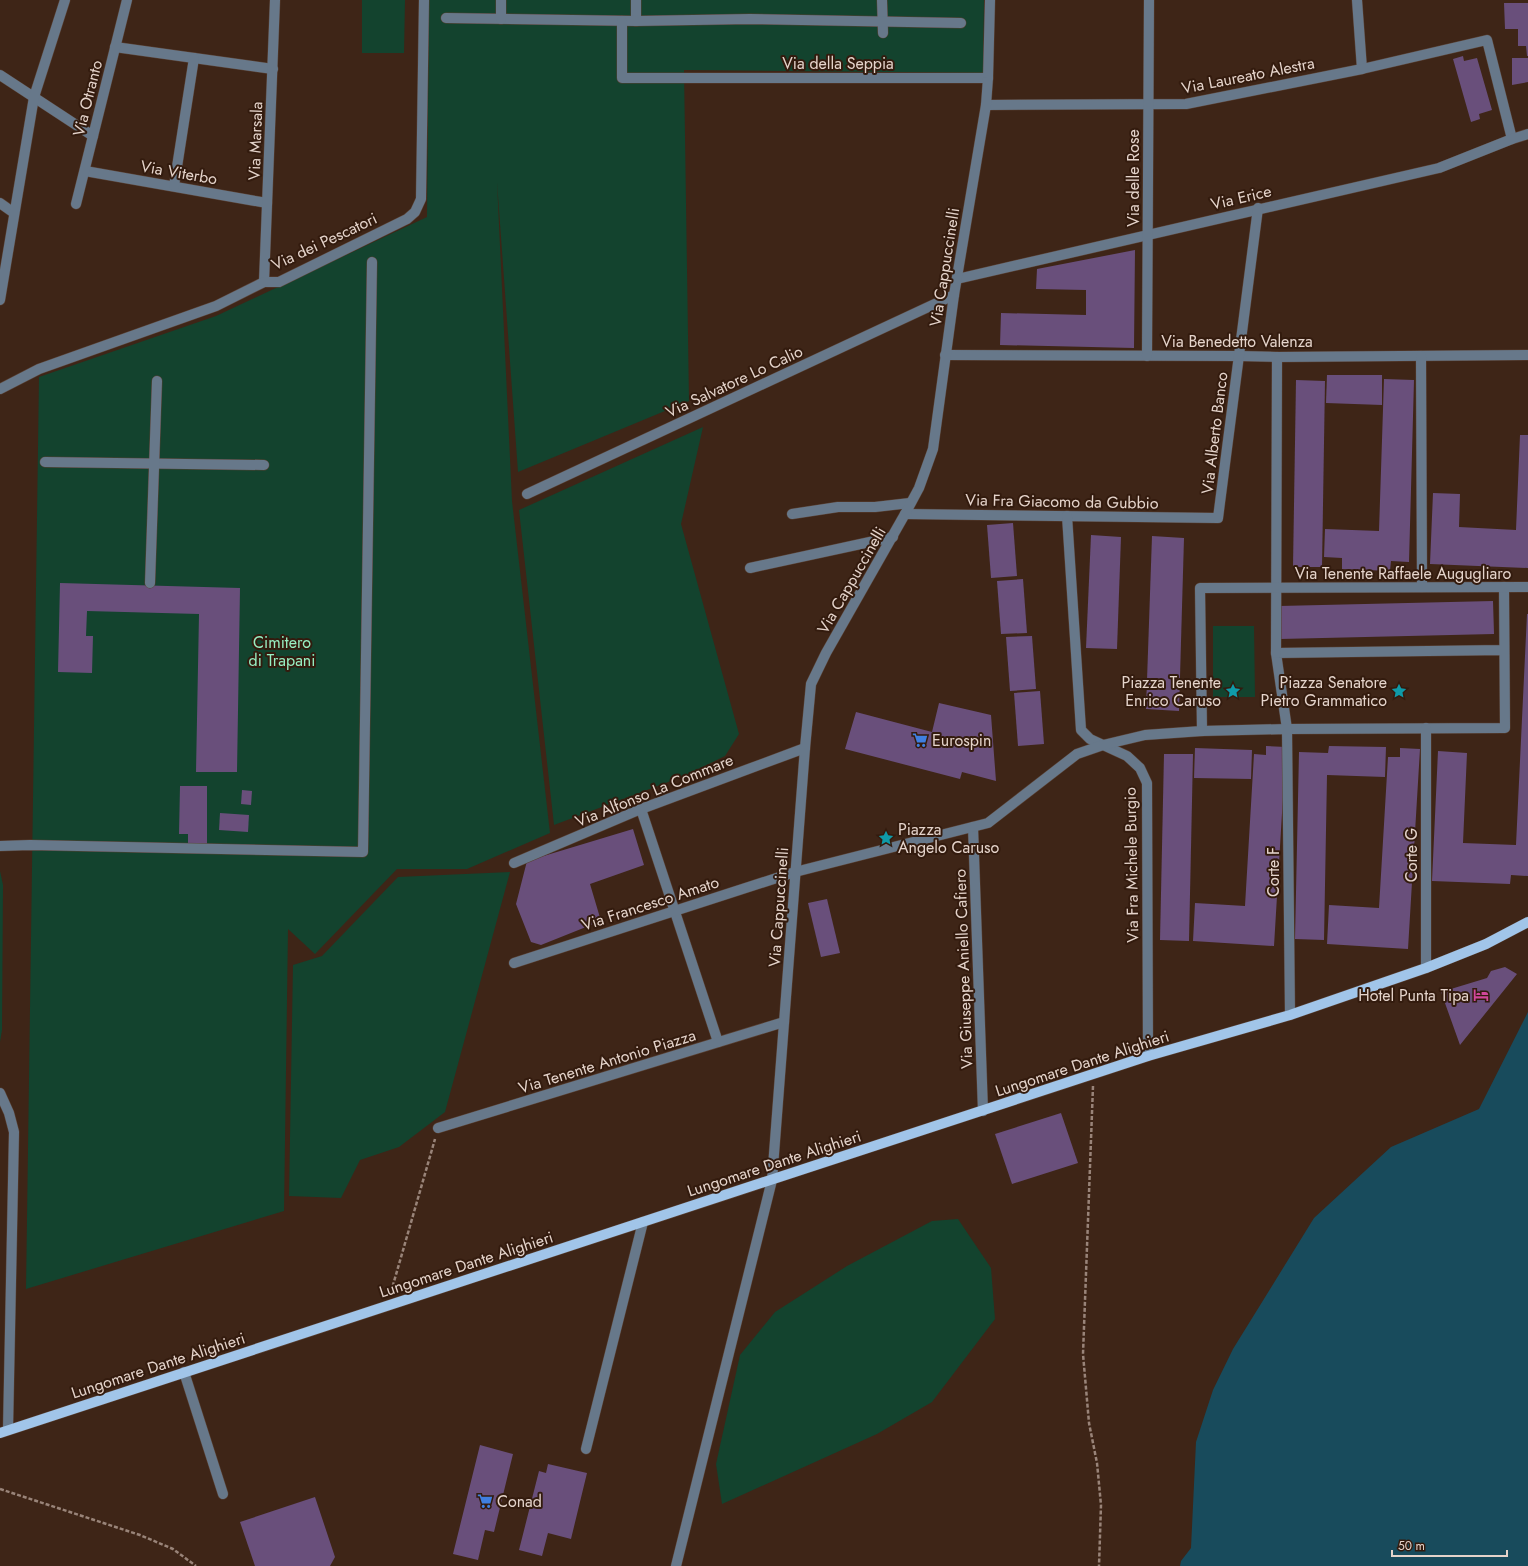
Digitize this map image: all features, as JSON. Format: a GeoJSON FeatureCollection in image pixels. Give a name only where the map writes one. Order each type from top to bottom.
{"type":"FeatureCollection","features":[{"type":"Feature","properties":{"kind":"main road","name":"Lungomare Dante Alighieri"},"geometry":{"type":"LineString","coordinates":[[4,1432],[1148,1056],[1290,1015],[1426,968],[1486,944],[1528,922]]}},
{"type":"Feature","properties":{"kind":"street"},"geometry":{"type":"LineString","coordinates":[[0,300],[34,97],[65,0]]}},
{"type":"Feature","properties":{"kind":"street","name":"Via Otranto"},"geometry":{"type":"LineString","coordinates":[[76,204],[127,0]]}},
{"type":"Feature","properties":{"kind":"street","name":"Via Marsala"},"geometry":{"type":"LineString","coordinates":[[264,282],[275,0]]}},
{"type":"Feature","properties":{"kind":"street","name":"Via dei Pescatori"},"geometry":{"type":"LineString","coordinates":[[0,389],[39,369],[216,306],[264,282],[279,282],[407,219],[415,212],[421,199],[424,0]]}},
{"type":"Feature","properties":{"kind":"street"},"geometry":{"type":"LineString","coordinates":[[501,0],[501,19]]}},
{"type":"Feature","properties":{"kind":"street"},"geometry":{"type":"LineString","coordinates":[[636,0],[636,21]]}},
{"type":"Feature","properties":{"kind":"street"},"geometry":{"type":"LineString","coordinates":[[882,0],[883,33]]}},
{"type":"Feature","properties":{"kind":"street","name":"Via Cappuccinelli"},"geometry":{"type":"LineString","coordinates":[[676,1566],[772,1180],[795,872],[811,684],[826,653],[893,537],[919,488],[933,449],[954,295],[986,105],[990,0]]}},
{"type":"Feature","properties":{"kind":"street","name":"Via delle Rose"},"geometry":{"type":"LineString","coordinates":[[1147,356],[1149,0]]}},
{"type":"Feature","properties":{"kind":"street"},"geometry":{"type":"LineString","coordinates":[[1358,0],[1362,69]]}},
{"type":"Feature","properties":{"kind":"street"},"geometry":{"type":"LineString","coordinates":[[446,18],[622,21],[750,19],[961,23]]}},
{"type":"Feature","properties":{"kind":"street","name":"Via della Seppia"},"geometry":{"type":"LineString","coordinates":[[622,21],[622,78],[988,78]]}},
{"type":"Feature","properties":{"kind":"street","name":"Via Laureato Alestra"},"geometry":{"type":"LineString","coordinates":[[986,105],[1186,104],[1362,69],[1487,40],[1512,139]]}},
{"type":"Feature","properties":{"kind":"street"},"geometry":{"type":"LineString","coordinates":[[115,46],[273,69]]}},
{"type":"Feature","properties":{"kind":"street"},"geometry":{"type":"LineString","coordinates":[[174,186],[194,58]]}},
{"type":"Feature","properties":{"kind":"street"},"geometry":{"type":"LineString","coordinates":[[0,75],[93,136]]}},
{"type":"Feature","properties":{"kind":"street","name":"Via Erice"},"geometry":{"type":"LineString","coordinates":[[957,279],[1258,208],[1439,168],[1528,134]]}},
{"type":"Feature","properties":{"kind":"street","name":"Via Viterbo"},"geometry":{"type":"LineString","coordinates":[[85,170],[267,203]]}},
{"type":"Feature","properties":{"kind":"street"},"geometry":{"type":"LineString","coordinates":[[0,203],[14,213]]}},
{"type":"Feature","properties":{"kind":"street","name":"Via Alberto Banco"},"geometry":{"type":"LineString","coordinates":[[1218,518],[1258,208]]}},
{"type":"Feature","properties":{"kind":"street"},"geometry":{"type":"LineString","coordinates":[[0,846],[30,845],[363,852],[372,262]]}},
{"type":"Feature","properties":{"kind":"street","name":"Via Salvatore Lo Calio"},"geometry":{"type":"LineString","coordinates":[[527,494],[954,295]]}},
{"type":"Feature","properties":{"kind":"street","name":"Via Benedetto Valenza"},"geometry":{"type":"LineString","coordinates":[[945,355],[1277,357],[1528,355]]}},
{"type":"Feature","properties":{"kind":"street"},"geometry":{"type":"LineString","coordinates":[[1421,356],[1422,587]]}},
{"type":"Feature","properties":{"kind":"street","name":"Corte F"},"geometry":{"type":"LineString","coordinates":[[1277,357],[1276,653],[1287,730],[1290,1015]]}},
{"type":"Feature","properties":{"kind":"street"},"geometry":{"type":"LineString","coordinates":[[150,584],[157,381]]}},
{"type":"Feature","properties":{"kind":"street"},"geometry":{"type":"LineString","coordinates":[[45,462],[264,466]]}},
{"type":"Feature","properties":{"kind":"street"},"geometry":{"type":"LineString","coordinates":[[792,514],[838,507],[875,507],[910,503]]}},
{"type":"Feature","properties":{"kind":"street","name":"Via Fra Giacomo da Gubbio"},"geometry":{"type":"LineString","coordinates":[[905,514],[1218,518]]}},
{"type":"Feature","properties":{"kind":"street","name":"Via Fra Michele Burgio"},"geometry":{"type":"LineString","coordinates":[[1067,516],[1081,730],[1090,739],[1127,756],[1140,768],[1146,783],[1148,1056]]}},
{"type":"Feature","properties":{"kind":"street"},"geometry":{"type":"LineString","coordinates":[[750,568],[893,537]]}},
{"type":"Feature","properties":{"kind":"street"},"geometry":{"type":"LineString","coordinates":[[973,827],[988,823],[1077,754],[1103,745],[1145,735],[1202,731],[1505,728],[1504,587]]}},
{"type":"Feature","properties":{"kind":"street","name":"Via Tenente Raffaele Augugliaro"},"geometry":{"type":"LineString","coordinates":[[1202,731],[1200,588],[1528,587]]}},
{"type":"Feature","properties":{"kind":"street"},"geometry":{"type":"LineString","coordinates":[[1276,653],[1504,650]]}},
{"type":"Feature","properties":{"kind":"street","name":"Corte G"},"geometry":{"type":"LineString","coordinates":[[1426,728],[1426,968]]}},
{"type":"Feature","properties":{"kind":"street","name":"Via Alfonso La Commare"},"geometry":{"type":"LineString","coordinates":[[514,863],[641,809],[805,748]]}},
{"type":"Feature","properties":{"kind":"street"},"geometry":{"type":"LineString","coordinates":[[641,809],[718,1042]]}},
{"type":"Feature","properties":{"kind":"street","name":"Via Francesco Amato"},"geometry":{"type":"LineString","coordinates":[[514,963],[795,872],[973,827]]}},
{"type":"Feature","properties":{"kind":"street","name":"Via Giuseppe Aniello Cafiero"},"geometry":{"type":"LineString","coordinates":[[973,827],[983,1110]]}},
{"type":"Feature","properties":{"kind":"street","name":"Via Tenente Antonio Piazza"},"geometry":{"type":"LineString","coordinates":[[438,1128],[784,1022]]}},
{"type":"Feature","properties":{"kind":"street"},"geometry":{"type":"LineString","coordinates":[[0,1093],[9,1113],[14,1132],[4,1432]]}},
{"type":"Feature","properties":{"kind":"street"},"geometry":{"type":"LineString","coordinates":[[586,1449],[643,1222]]}},
{"type":"Feature","properties":{"kind":"street"},"geometry":{"type":"LineString","coordinates":[[184,1372],[223,1494]]}},
{"type":"Feature","properties":{"kind":"path"},"geometry":{"type":"LineString","coordinates":[[1093,1075],[1083,1354],[1089,1423],[1097,1463],[1101,1505],[1099,1566]]}},
{"type":"Feature","properties":{"kind":"path"},"geometry":{"type":"LineString","coordinates":[[387,1306],[438,1128]]}},
{"type":"Feature","properties":{"kind":"path"},"geometry":{"type":"LineString","coordinates":[[0,1489],[140,1535],[173,1549],[196,1566]]}},
{"type":"Feature","properties":{"kind":"green space"},"geometry":{"type":"Polygon","coordinates":[[[362,0],[405,0],[404,53],[362,53],[362,0]]]}},
{"type":"Feature","properties":{"kind":"green space","name":"Cimitero di Trapani"},"geometry":{"type":"Polygon","coordinates":[[[429,0],[984,0],[983,73],[684,70],[689,401],[518,472],[497,182],[512,501],[550,833],[467,869],[397,869],[315,954],[288,929],[284,1211],[26,1289],[39,377],[216,316],[427,217],[429,0]]]}},
{"type":"Feature","properties":{"kind":"green space"},"geometry":{"type":"Polygon","coordinates":[[[703,427],[681,524],[739,734],[725,756],[684,776],[554,825],[519,510],[703,427]]]}},
{"type":"Feature","properties":{"kind":"green space"},"geometry":{"type":"Polygon","coordinates":[[[1213,626],[1254,626],[1255,697],[1213,697],[1213,626]]]}},
{"type":"Feature","properties":{"kind":"green space"},"geometry":{"type":"Polygon","coordinates":[[[0,871],[3,885],[2,1030],[0,1042],[0,871]]]}},
{"type":"Feature","properties":{"kind":"green space"},"geometry":{"type":"Polygon","coordinates":[[[510,872],[445,1112],[399,1147],[360,1160],[341,1198],[289,1196],[293,965],[322,956],[398,877],[510,872]]]}},
{"type":"Feature","properties":{"kind":"green space"},"geometry":{"type":"Polygon","coordinates":[[[958,1219],[991,1268],[995,1319],[932,1402],[877,1434],[722,1504],[716,1464],[740,1355],[775,1312],[847,1266],[932,1221],[958,1219]]]}},
{"type":"Feature","properties":{"kind":"water"},"geometry":{"type":"Polygon","coordinates":[[[1528,1012],[1528,1566],[1180,1566],[1181,1561],[1191,1548],[1196,1442],[1213,1390],[1233,1349],[1314,1218],[1391,1147],[1479,1109],[1528,1012]]]}},
{"type":"Feature","properties":{"kind":"building"},"geometry":{"type":"Polygon","coordinates":[[[1504,3],[1528,3],[1528,56],[1526,46],[1518,46],[1518,29],[1505,29],[1504,3]]]}},
{"type":"Feature","properties":{"kind":"building"},"geometry":{"type":"Polygon","coordinates":[[[1463,56],[1464,61],[1477,58],[1492,110],[1479,114],[1480,119],[1471,122],[1453,59],[1463,56]]]}},
{"type":"Feature","properties":{"kind":"building"},"geometry":{"type":"Polygon","coordinates":[[[1512,58],[1528,58],[1528,82],[1512,85],[1512,58]]]}},
{"type":"Feature","properties":{"kind":"building"},"geometry":{"type":"Polygon","coordinates":[[[1135,250],[1134,348],[1000,345],[1001,313],[1086,315],[1086,290],[1036,289],[1037,269],[1135,250]]]}},
{"type":"Feature","properties":{"kind":"building"},"geometry":{"type":"Polygon","coordinates":[[[1327,375],[1382,375],[1382,405],[1326,403],[1327,375]]]}},
{"type":"Feature","properties":{"kind":"building"},"geometry":{"type":"Polygon","coordinates":[[[1384,379],[1414,380],[1409,562],[1391,561],[1390,571],[1342,569],[1342,558],[1324,557],[1325,529],[1379,531],[1384,379]]]}},
{"type":"Feature","properties":{"kind":"building"},"geometry":{"type":"Polygon","coordinates":[[[1296,380],[1325,381],[1322,567],[1293,567],[1296,380]]]}},
{"type":"Feature","properties":{"kind":"building"},"geometry":{"type":"Polygon","coordinates":[[[1520,435],[1528,435],[1528,568],[1430,564],[1433,493],[1460,494],[1459,527],[1516,530],[1520,435]]]}},
{"type":"Feature","properties":{"kind":"building"},"geometry":{"type":"Polygon","coordinates":[[[1013,523],[1017,576],[991,578],[987,525],[1013,523]]]}},
{"type":"Feature","properties":{"kind":"building"},"geometry":{"type":"Polygon","coordinates":[[[1091,535],[1121,537],[1117,649],[1086,648],[1091,535]]]}},
{"type":"Feature","properties":{"kind":"building"},"geometry":{"type":"Polygon","coordinates":[[[1152,536],[1184,538],[1179,711],[1146,709],[1152,536]]]}},
{"type":"Feature","properties":{"kind":"building"},"geometry":{"type":"Polygon","coordinates":[[[1023,579],[1027,633],[1001,634],[997,581],[1023,579]]]}},
{"type":"Feature","properties":{"kind":"building"},"geometry":{"type":"Polygon","coordinates":[[[60,583],[240,588],[237,772],[196,772],[199,614],[87,611],[86,636],[93,636],[92,673],[58,672],[60,583]]]}},
{"type":"Feature","properties":{"kind":"building"},"geometry":{"type":"Polygon","coordinates":[[[1493,601],[1494,634],[1280,639],[1279,606],[1493,601]]]}},
{"type":"Feature","properties":{"kind":"building"},"geometry":{"type":"Polygon","coordinates":[[[1527,614],[1528,876],[1511,875],[1510,884],[1432,881],[1438,751],[1467,753],[1463,843],[1516,845],[1527,614]]]}},
{"type":"Feature","properties":{"kind":"building"},"geometry":{"type":"Polygon","coordinates":[[[1032,636],[1036,689],[1010,691],[1006,637],[1032,636]]]}},
{"type":"Feature","properties":{"kind":"building"},"geometry":{"type":"Polygon","coordinates":[[[1040,691],[1044,744],[1018,746],[1014,693],[1040,691]]]}},
{"type":"Feature","properties":{"kind":"building","name":"Eurospin"},"geometry":{"type":"Polygon","coordinates":[[[939,703],[991,715],[996,781],[962,772],[960,779],[845,749],[856,712],[932,732],[939,703]]]}},
{"type":"Feature","properties":{"kind":"building"},"geometry":{"type":"Polygon","coordinates":[[[1266,746],[1286,747],[1274,946],[1193,941],[1195,903],[1245,906],[1254,754],[1266,755],[1266,746]]]}},
{"type":"Feature","properties":{"kind":"building"},"geometry":{"type":"Polygon","coordinates":[[[1329,746],[1386,747],[1385,777],[1327,775],[1324,940],[1295,939],[1299,752],[1328,753],[1329,746]]]}},
{"type":"Feature","properties":{"kind":"building"},"geometry":{"type":"Polygon","coordinates":[[[1195,748],[1252,750],[1251,779],[1194,778],[1195,748]]]}},
{"type":"Feature","properties":{"kind":"building"},"geometry":{"type":"Polygon","coordinates":[[[1400,748],[1420,749],[1408,949],[1327,944],[1329,905],[1379,908],[1388,757],[1400,757],[1400,748]]]}},
{"type":"Feature","properties":{"kind":"building"},"geometry":{"type":"Polygon","coordinates":[[[1164,754],[1193,754],[1189,941],[1160,940],[1164,754]]]}},
{"type":"Feature","properties":{"kind":"building"},"geometry":{"type":"Polygon","coordinates":[[[180,786],[207,786],[207,844],[188,844],[188,834],[179,834],[180,786]]]}},
{"type":"Feature","properties":{"kind":"building"},"geometry":{"type":"Polygon","coordinates":[[[242,790],[252,791],[251,805],[241,804],[242,790]]]}},
{"type":"Feature","properties":{"kind":"building"},"geometry":{"type":"Polygon","coordinates":[[[220,813],[249,815],[248,832],[219,830],[220,813]]]}},
{"type":"Feature","properties":{"kind":"building"},"geometry":{"type":"Polygon","coordinates":[[[633,829],[644,865],[590,884],[601,921],[541,945],[531,942],[516,904],[527,861],[633,829]]]}},
{"type":"Feature","properties":{"kind":"building"},"geometry":{"type":"Polygon","coordinates":[[[827,899],[840,953],[821,957],[808,903],[827,899]]]}},
{"type":"Feature","properties":{"kind":"building"},"geometry":{"type":"Polygon","coordinates":[[[1505,967],[1517,974],[1460,1045],[1441,992],[1487,978],[1491,971],[1505,967]]]}},
{"type":"Feature","properties":{"kind":"building"},"geometry":{"type":"Polygon","coordinates":[[[1061,1113],[1078,1163],[1012,1184],[995,1134],[1061,1113]]]}},
{"type":"Feature","properties":{"kind":"building"},"geometry":{"type":"Polygon","coordinates":[[[480,1445],[513,1454],[494,1532],[485,1530],[478,1560],[453,1554],[480,1445]]]}},
{"type":"Feature","properties":{"kind":"building"},"geometry":{"type":"Polygon","coordinates":[[[548,1464],[587,1473],[571,1539],[548,1533],[542,1556],[519,1550],[539,1471],[546,1473],[548,1464]]]}},
{"type":"Feature","properties":{"kind":"building"},"geometry":{"type":"Polygon","coordinates":[[[315,1497],[335,1557],[330,1566],[255,1566],[240,1522],[315,1497]]]}},
{"type":"Feature","properties":{"kind":"place","name":"Piazza Tenente Enrico Caruso"},"geometry":{"type":"Point","coordinates":[1233,691]}},
{"type":"Feature","properties":{"kind":"place","name":"Piazza Senatore Pietro Grammatico"},"geometry":{"type":"Point","coordinates":[1399,691]}},
{"type":"Feature","properties":{"kind":"place","name":"Eurospin"},"geometry":{"type":"Point","coordinates":[920,740]}},
{"type":"Feature","properties":{"kind":"place","name":"Piazza Angelo Caruso"},"geometry":{"type":"Point","coordinates":[886,838]}},
{"type":"Feature","properties":{"kind":"place","name":"Hotel Punta Tipa"},"geometry":{"type":"Point","coordinates":[1481,995]}},
{"type":"Feature","properties":{"kind":"place","name":"Conad"},"geometry":{"type":"Point","coordinates":[485,1501]}}]}
